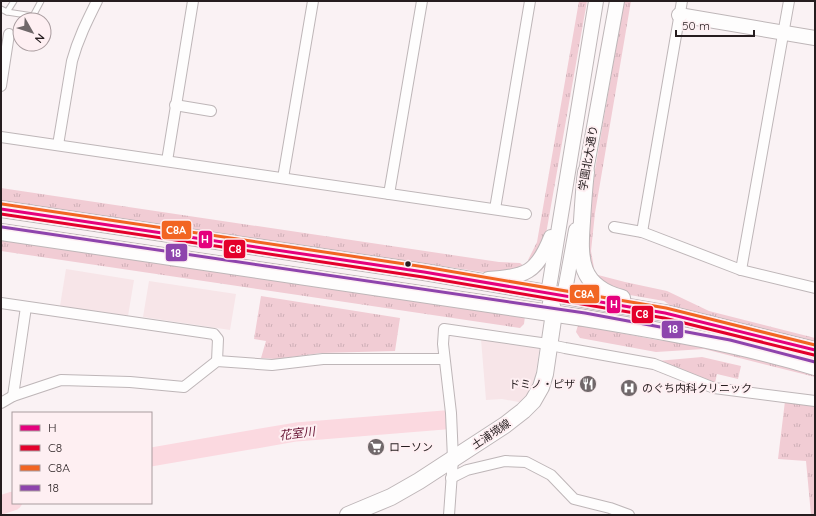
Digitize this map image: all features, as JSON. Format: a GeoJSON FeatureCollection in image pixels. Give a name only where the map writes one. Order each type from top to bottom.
{"type":"FeatureCollection","features":[{"type":"Feature","properties":{"kind":"main road","name":"学園北大通り"},"geometry":{"type":"LineString","coordinates":[[548,294],[596,1]]}},
{"type":"Feature","properties":{"kind":"main road","name":"学園北大通り"},"geometry":{"type":"LineString","coordinates":[[554,313],[564,296],[616,1]]}},
{"type":"Feature","properties":{"kind":"main road"},"geometry":{"type":"LineString","coordinates":[[681,8],[784,33],[815,38]]}},
{"type":"Feature","properties":{"kind":"main road"},"geometry":{"type":"LineString","coordinates":[[586,172],[580,241],[581,258],[588,277],[594,285],[601,290],[620,297],[649,304],[665,313]]}},
{"type":"Feature","properties":{"kind":"main road"},"geometry":{"type":"LineString","coordinates":[[467,280],[510,278],[531,269],[544,254],[563,203]]}},
{"type":"Feature","properties":{"kind":"main road"},"geometry":{"type":"LineString","coordinates":[[1,209],[467,280],[665,313],[815,350]]}},
{"type":"Feature","properties":{"kind":"main road"},"geometry":{"type":"LineString","coordinates":[[1,232],[554,313],[731,345],[815,367]]}},
{"type":"Feature","properties":{"kind":"main road","name":"土浦境線"},"geometry":{"type":"LineString","coordinates":[[348,515],[391,498],[505,425],[534,400],[545,374],[550,345],[554,313],[548,294]]}},
{"type":"Feature","properties":{"kind":"street"},"geometry":{"type":"LineString","coordinates":[[58,145],[74,55],[80,36],[97,1]]}},
{"type":"Feature","properties":{"kind":"street"},"geometry":{"type":"LineString","coordinates":[[167,161],[193,1]]}},
{"type":"Feature","properties":{"kind":"street"},"geometry":{"type":"LineString","coordinates":[[282,178],[313,1]]}},
{"type":"Feature","properties":{"kind":"street"},"geometry":{"type":"LineString","coordinates":[[389,194],[422,1]]}},
{"type":"Feature","properties":{"kind":"street"},"geometry":{"type":"LineString","coordinates":[[495,210],[530,1]]}},
{"type":"Feature","properties":{"kind":"street"},"geometry":{"type":"LineString","coordinates":[[741,270],[789,1]]}},
{"type":"Feature","properties":{"kind":"street"},"geometry":{"type":"LineString","coordinates":[[642,232],[681,8]]}},
{"type":"Feature","properties":{"kind":"street"},"geometry":{"type":"LineString","coordinates":[[1,86],[4,55],[9,34]]}},
{"type":"Feature","properties":{"kind":"street"},"geometry":{"type":"LineString","coordinates":[[175,105],[211,111]]}},
{"type":"Feature","properties":{"kind":"street"},"geometry":{"type":"LineString","coordinates":[[1,137],[526,214]]}},
{"type":"Feature","properties":{"kind":"street"},"geometry":{"type":"LineString","coordinates":[[614,227],[642,232],[741,270],[815,288]]}},
{"type":"Feature","properties":{"kind":"street"},"geometry":{"type":"LineString","coordinates":[[1,303],[214,334],[218,339],[217,361]]}},
{"type":"Feature","properties":{"kind":"street"},"geometry":{"type":"LineString","coordinates":[[13,396],[26,307]]}},
{"type":"Feature","properties":{"kind":"street"},"geometry":{"type":"LineString","coordinates":[[449,515],[453,459],[451,413],[444,359],[444,329],[550,345],[654,364],[714,388],[815,401]]}},
{"type":"Feature","properties":{"kind":"street"},"geometry":{"type":"LineString","coordinates":[[1,403],[13,396],[61,380],[130,382],[184,387],[217,361],[272,365],[323,360],[444,359]]}},
{"type":"Feature","properties":{"kind":"street"},"geometry":{"type":"LineString","coordinates":[[451,478],[467,470],[505,462],[526,462],[551,475],[574,499],[610,508],[629,515]]}},
{"type":"Feature","properties":{"kind":"lane"},"geometry":{"type":"LineString","coordinates":[[7,12],[14,1]]}},
{"type":"Feature","properties":{"kind":"lane"},"geometry":{"type":"LineString","coordinates":[[1,9],[7,12],[33,16],[41,1]]}},
{"type":"Feature","properties":{"kind":"shaded area"},"geometry":{"type":"Polygon","coordinates":[[[66,269],[134,280],[128,316],[60,306],[66,269]]]}},
{"type":"Feature","properties":{"kind":"shaded area"},"geometry":{"type":"Polygon","coordinates":[[[149,281],[236,294],[230,330],[143,317],[149,281]]]}},
{"type":"Feature","properties":{"kind":"shaded area"},"geometry":{"type":"Polygon","coordinates":[[[481,339],[540,346],[535,378],[524,403],[502,399],[486,400],[481,339]]]}},
{"type":"Feature","properties":{"kind":"green space"},"geometry":{"type":"Polygon","coordinates":[[[579,1],[587,1],[546,234],[531,263],[528,260],[537,242],[579,1]]]}},
{"type":"Feature","properties":{"kind":"green space"},"geometry":{"type":"Polygon","coordinates":[[[624,1],[631,1],[595,213],[591,251],[594,268],[590,272],[587,263],[593,181],[624,1]]]}},
{"type":"Feature","properties":{"kind":"green space"},"geometry":{"type":"Polygon","coordinates":[[[1,188],[499,262],[520,263],[525,267],[520,270],[489,273],[1,201],[1,188]]]}},
{"type":"Feature","properties":{"kind":"green space"},"geometry":{"type":"Polygon","coordinates":[[[1,239],[525,316],[524,324],[520,328],[1,251],[1,239]]]}},
{"type":"Feature","properties":{"kind":"green space"},"geometry":{"type":"Polygon","coordinates":[[[598,275],[667,291],[709,311],[815,338],[815,342],[674,308],[664,301],[624,294],[595,277],[598,275]]]}},
{"type":"Feature","properties":{"kind":"green space"},"geometry":{"type":"Polygon","coordinates":[[[261,296],[400,318],[395,351],[321,353],[276,359],[261,358],[266,341],[254,339],[261,296]]]}},
{"type":"Feature","properties":{"kind":"green space"},"geometry":{"type":"Polygon","coordinates":[[[578,325],[657,340],[705,344],[815,372],[815,377],[704,349],[656,352],[580,338],[576,332],[578,325]]]}},
{"type":"Feature","properties":{"kind":"green space"},"geometry":{"type":"Polygon","coordinates":[[[702,357],[741,366],[738,379],[717,374],[715,383],[657,361],[702,357]]]}},
{"type":"Feature","properties":{"kind":"green space"},"geometry":{"type":"Polygon","coordinates":[[[785,401],[815,406],[815,515],[811,515],[806,461],[778,459],[785,401]]]}},
{"type":"Feature","properties":{"kind":"waterway","name":"花室川"},"geometry":{"type":"LineString","coordinates":[[152,457],[296,432],[444,420]]}},
{"type":"Feature","properties":{"kind":"waterway","name":"花室川"},"geometry":{"type":"LineString","coordinates":[[1,505],[12,501]]}},
{"type":"Feature","properties":{"kind":"transit line","name":"C8A"},"geometry":{"type":"LineString","coordinates":[[2,204],[425,267],[666,308],[815,345]]}},
{"type":"Feature","properties":{"kind":"transit line","name":"H"},"geometry":{"type":"LineString","coordinates":[[1,209],[424,272],[665,313],[815,350]]}},
{"type":"Feature","properties":{"kind":"transit line","name":"C8"},"geometry":{"type":"LineString","coordinates":[[1,214],[423,277],[664,318],[814,355]]}},
{"type":"Feature","properties":{"kind":"transit line","name":"18"},"geometry":{"type":"LineString","coordinates":[[2,227],[585,313],[730,340],[815,362]]}},
{"type":"Feature","properties":{"kind":"place","name":"ドミノ・ピザ"},"geometry":{"type":"Point","coordinates":[588,384]}},
{"type":"Feature","properties":{"kind":"place","name":"のぐち内科クリニック"},"geometry":{"type":"Point","coordinates":[629,388]}},
{"type":"Feature","properties":{"kind":"place","name":"ローソン"},"geometry":{"type":"Point","coordinates":[376,447]}}]}
